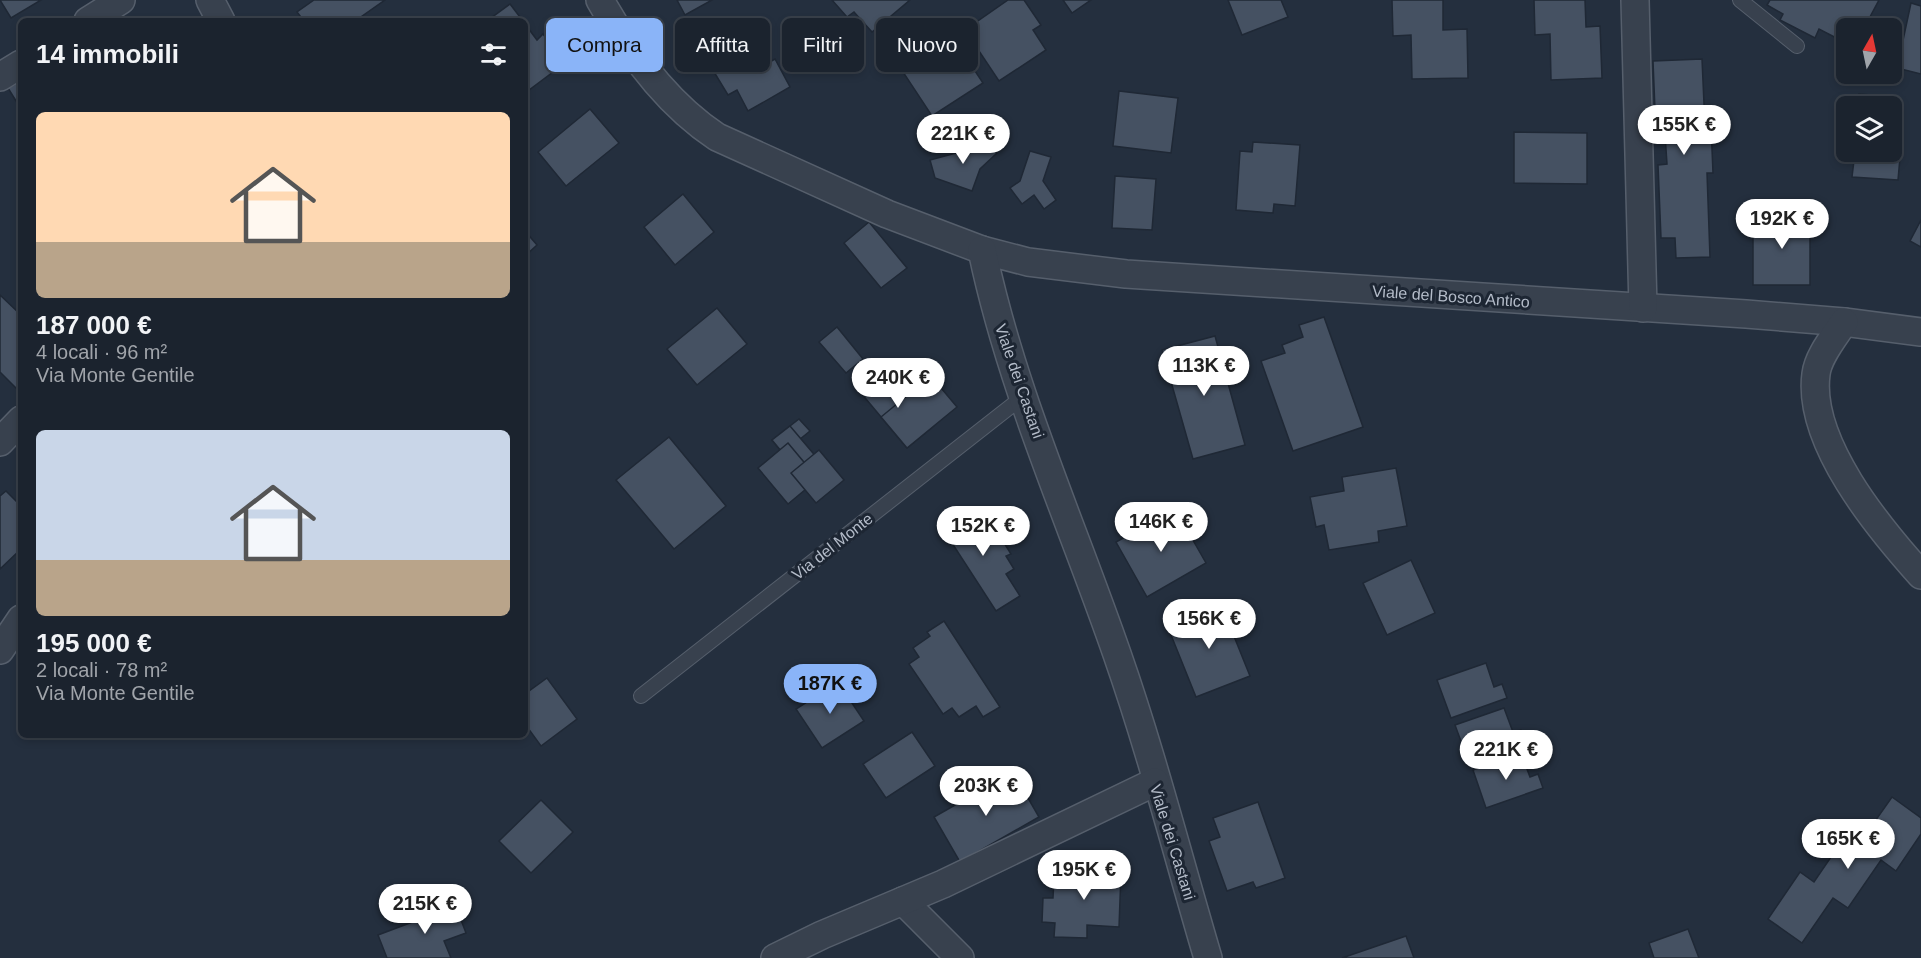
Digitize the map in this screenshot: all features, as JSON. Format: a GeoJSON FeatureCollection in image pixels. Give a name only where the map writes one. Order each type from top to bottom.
{"type":"FeatureCollection","features":[{"type":"Feature","properties":{"kind":"street"},"geometry":{"type":"LineString","coordinates":[[93,18],[121,0]]}},
{"type":"Feature","properties":{"kind":"street"},"geometry":{"type":"LineString","coordinates":[[210,0],[219,18]]}},
{"type":"Feature","properties":{"kind":"street"},"geometry":{"type":"LineString","coordinates":[[600,0],[630,49],[662,88],[696,123],[717,137],[888,214],[982,250]]}},
{"type":"Feature","properties":{"kind":"street"},"geometry":{"type":"LineString","coordinates":[[1635,0],[1642,308]]}},
{"type":"Feature","properties":{"kind":"street"},"geometry":{"type":"LineString","coordinates":[[0,77],[18,65]]}},
{"type":"Feature","properties":{"kind":"street","name":"Viale del Bosco Antico"},"geometry":{"type":"LineString","coordinates":[[982,250],[1028,262],[1126,274],[1845,322],[1921,332]]}},
{"type":"Feature","properties":{"kind":"street","name":"Viale dei Castani"},"geometry":{"type":"LineString","coordinates":[[982,250],[990,291],[1024,396],[1118,656],[1208,958]]}},
{"type":"Feature","properties":{"kind":"street"},"geometry":{"type":"LineString","coordinates":[[1845,322],[1816,371],[1815,398],[1835,456],[1858,498],[1891,542],[1921,575]]}},
{"type":"Feature","properties":{"kind":"street"},"geometry":{"type":"LineString","coordinates":[[0,442],[18,423]]}},
{"type":"Feature","properties":{"kind":"street"},"geometry":{"type":"LineString","coordinates":[[0,650],[18,623]]}},
{"type":"Feature","properties":{"kind":"street"},"geometry":{"type":"LineString","coordinates":[[775,958],[903,901],[1155,782]]}},
{"type":"Feature","properties":{"kind":"street"},"geometry":{"type":"LineString","coordinates":[[903,901],[960,958]]}},
{"type":"Feature","properties":{"kind":"lane"},"geometry":{"type":"LineString","coordinates":[[1740,0],[1797,46]]}},
{"type":"Feature","properties":{"kind":"lane","name":"Via del Monte"},"geometry":{"type":"LineString","coordinates":[[640,696],[1024,396]]}},
{"type":"Feature","properties":{"kind":"building"},"geometry":{"type":"Polygon","coordinates":[[[0,0],[41,0],[11,18],[0,0]]]}},
{"type":"Feature","properties":{"kind":"building"},"geometry":{"type":"Polygon","coordinates":[[[314,0],[385,0],[359,18],[302,18],[297,12],[314,0]]]}},
{"type":"Feature","properties":{"kind":"building"},"geometry":{"type":"Polygon","coordinates":[[[677,0],[712,0],[685,15],[677,0]]]}},
{"type":"Feature","properties":{"kind":"building"},"geometry":{"type":"Polygon","coordinates":[[[832,0],[910,0],[889,18],[876,18],[876,29],[872,32],[864,23],[864,18],[859,18],[854,12],[847,17],[832,0]]]}},
{"type":"Feature","properties":{"kind":"building"},"geometry":{"type":"Polygon","coordinates":[[[1008,0],[1024,0],[1041,25],[1033,30],[1046,50],[999,81],[978,50],[978,21],[1008,0]]]}},
{"type":"Feature","properties":{"kind":"building"},"geometry":{"type":"Polygon","coordinates":[[[1063,0],[1091,0],[1072,13],[1063,0]]]}},
{"type":"Feature","properties":{"kind":"building"},"geometry":{"type":"Polygon","coordinates":[[[1228,0],[1281,0],[1288,17],[1242,35],[1228,0]]]}},
{"type":"Feature","properties":{"kind":"building"},"geometry":{"type":"Polygon","coordinates":[[[1392,0],[1443,0],[1443,30],[1467,29],[1468,78],[1412,79],[1411,35],[1393,36],[1392,0]]]}},
{"type":"Feature","properties":{"kind":"building"},"geometry":{"type":"Polygon","coordinates":[[[1534,0],[1585,0],[1586,27],[1600,26],[1602,78],[1551,80],[1550,34],[1535,35],[1534,0]]]}},
{"type":"Feature","properties":{"kind":"building"},"geometry":{"type":"Polygon","coordinates":[[[1770,0],[1879,0],[1869,18],[1836,18],[1836,38],[1819,29],[1815,38],[1780,20],[1783,14],[1767,5],[1770,0]]]}},
{"type":"Feature","properties":{"kind":"building"},"geometry":{"type":"Polygon","coordinates":[[[1911,3],[1921,6],[1921,74],[1902,69],[1902,45],[1911,3]]]}},
{"type":"Feature","properties":{"kind":"building"},"geometry":{"type":"Polygon","coordinates":[[[510,4],[521,18],[491,18],[510,4]]]}},
{"type":"Feature","properties":{"kind":"building"},"geometry":{"type":"Polygon","coordinates":[[[528,28],[537,40],[543,34],[546,38],[546,72],[553,72],[528,91],[528,28]]]}},
{"type":"Feature","properties":{"kind":"building"},"geometry":{"type":"Polygon","coordinates":[[[775,59],[790,87],[748,111],[737,90],[728,95],[714,72],[770,72],[770,62],[775,59]]]}},
{"type":"Feature","properties":{"kind":"building"},"geometry":{"type":"Polygon","coordinates":[[[1702,59],[1705,126],[1711,125],[1713,173],[1707,173],[1710,257],[1676,258],[1675,238],[1661,238],[1658,165],[1667,164],[1665,134],[1656,135],[1653,61],[1702,59]]]}},
{"type":"Feature","properties":{"kind":"building"},"geometry":{"type":"Polygon","coordinates":[[[903,72],[976,72],[983,83],[932,116],[903,72]]]}},
{"type":"Feature","properties":{"kind":"building"},"geometry":{"type":"Polygon","coordinates":[[[18,83],[18,104],[8,88],[18,83]]]}},
{"type":"Feature","properties":{"kind":"building"},"geometry":{"type":"Polygon","coordinates":[[[1119,91],[1178,98],[1171,153],[1113,146],[1119,91]]]}},
{"type":"Feature","properties":{"kind":"building"},"geometry":{"type":"Polygon","coordinates":[[[1859,94],[1883,96],[1859,96],[1859,94]]]}},
{"type":"Feature","properties":{"kind":"building"},"geometry":{"type":"Polygon","coordinates":[[[590,109],[619,143],[566,186],[538,152],[590,109]]]}},
{"type":"Feature","properties":{"kind":"building"},"geometry":{"type":"Polygon","coordinates":[[[1514,132],[1587,133],[1587,184],[1514,183],[1514,132]]]}},
{"type":"Feature","properties":{"kind":"building"},"geometry":{"type":"Polygon","coordinates":[[[981,137],[997,153],[980,169],[972,191],[935,178],[930,160],[967,150],[981,137]]]}},
{"type":"Feature","properties":{"kind":"building"},"geometry":{"type":"Polygon","coordinates":[[[1253,142],[1300,145],[1295,206],[1274,204],[1273,213],[1236,210],[1240,151],[1252,152],[1253,142]]]}},
{"type":"Feature","properties":{"kind":"building"},"geometry":{"type":"Polygon","coordinates":[[[1030,151],[1051,157],[1043,181],[1056,200],[1044,209],[1034,195],[1022,204],[1010,188],[1020,181],[1030,151]]]}},
{"type":"Feature","properties":{"kind":"building"},"geometry":{"type":"Polygon","coordinates":[[[1854,162],[1900,162],[1898,180],[1852,177],[1854,162]]]}},
{"type":"Feature","properties":{"kind":"building"},"geometry":{"type":"Polygon","coordinates":[[[1115,176],[1156,179],[1152,230],[1112,228],[1115,176]]]}},
{"type":"Feature","properties":{"kind":"building"},"geometry":{"type":"Polygon","coordinates":[[[683,194],[714,232],[675,265],[644,227],[683,194]]]}},
{"type":"Feature","properties":{"kind":"building"},"geometry":{"type":"Polygon","coordinates":[[[1753,215],[1810,215],[1810,285],[1753,285],[1753,215]]]}},
{"type":"Feature","properties":{"kind":"building"},"geometry":{"type":"Polygon","coordinates":[[[1921,220],[1921,247],[1910,241],[1921,220]]]}},
{"type":"Feature","properties":{"kind":"building"},"geometry":{"type":"Polygon","coordinates":[[[869,222],[907,268],[881,288],[844,243],[869,222]]]}},
{"type":"Feature","properties":{"kind":"building"},"geometry":{"type":"Polygon","coordinates":[[[528,234],[537,245],[528,253],[528,234]]]}},
{"type":"Feature","properties":{"kind":"building"},"geometry":{"type":"Polygon","coordinates":[[[0,295],[18,312],[18,390],[0,372],[0,295]]]}},
{"type":"Feature","properties":{"kind":"building"},"geometry":{"type":"Polygon","coordinates":[[[717,308],[747,344],[697,385],[667,349],[717,308]]]}},
{"type":"Feature","properties":{"kind":"building"},"geometry":{"type":"Polygon","coordinates":[[[1324,317],[1363,427],[1293,451],[1261,361],[1285,353],[1282,345],[1303,337],[1299,325],[1324,317]]]}},
{"type":"Feature","properties":{"kind":"building"},"geometry":{"type":"Polygon","coordinates":[[[837,327],[863,359],[846,373],[819,342],[837,327]]]}},
{"type":"Feature","properties":{"kind":"building"},"geometry":{"type":"Polygon","coordinates":[[[1215,336],[1245,445],[1193,459],[1162,350],[1215,336]]]}},
{"type":"Feature","properties":{"kind":"building"},"geometry":{"type":"Polygon","coordinates":[[[889,371],[934,426],[907,448],[861,393],[889,371]]]}},
{"type":"Feature","properties":{"kind":"building"},"geometry":{"type":"Polygon","coordinates":[[[931,376],[957,407],[907,448],[881,417],[931,376]]]}},
{"type":"Feature","properties":{"kind":"building"},"geometry":{"type":"Polygon","coordinates":[[[799,419],[810,431],[783,453],[772,440],[799,419]]]}},
{"type":"Feature","properties":{"kind":"building"},"geometry":{"type":"Polygon","coordinates":[[[790,426],[818,459],[800,474],[772,440],[790,426]]]}},
{"type":"Feature","properties":{"kind":"building"},"geometry":{"type":"Polygon","coordinates":[[[669,437],[726,506],[674,549],[616,480],[669,437]]]}},
{"type":"Feature","properties":{"kind":"building"},"geometry":{"type":"Polygon","coordinates":[[[788,443],[818,479],[788,504],[758,468],[788,443]]]}},
{"type":"Feature","properties":{"kind":"building"},"geometry":{"type":"Polygon","coordinates":[[[819,450],[844,480],[816,503],[791,473],[819,450]]]}},
{"type":"Feature","properties":{"kind":"building"},"geometry":{"type":"Polygon","coordinates":[[[1396,468],[1407,526],[1378,531],[1379,542],[1329,550],[1324,525],[1316,527],[1310,497],[1344,491],[1342,477],[1396,468]]]}},
{"type":"Feature","properties":{"kind":"building"},"geometry":{"type":"Polygon","coordinates":[[[6,491],[18,503],[18,552],[0,569],[0,496],[6,491]]]}},
{"type":"Feature","properties":{"kind":"building"},"geometry":{"type":"Polygon","coordinates":[[[963,508],[974,525],[982,520],[993,537],[998,533],[1011,554],[1006,556],[1014,569],[1006,574],[1020,596],[996,611],[939,523],[963,508]]]}},
{"type":"Feature","properties":{"kind":"building"},"geometry":{"type":"Polygon","coordinates":[[[1175,509],[1206,563],[1147,597],[1116,542],[1175,509]]]}},
{"type":"Feature","properties":{"kind":"building"},"geometry":{"type":"Polygon","coordinates":[[[1411,560],[1435,613],[1387,635],[1363,583],[1411,560]]]}},
{"type":"Feature","properties":{"kind":"building"},"geometry":{"type":"Polygon","coordinates":[[[1221,604],[1250,676],[1196,697],[1167,625],[1221,604]]]}},
{"type":"Feature","properties":{"kind":"building"},"geometry":{"type":"Polygon","coordinates":[[[944,621],[1000,707],[983,717],[976,706],[959,717],[952,708],[943,714],[909,664],[919,657],[913,648],[930,636],[927,632],[944,621]]]}},
{"type":"Feature","properties":{"kind":"building"},"geometry":{"type":"Polygon","coordinates":[[[1486,663],[1494,687],[1502,684],[1507,698],[1451,718],[1437,680],[1486,663]]]}},
{"type":"Feature","properties":{"kind":"building"},"geometry":{"type":"Polygon","coordinates":[[[547,678],[577,719],[541,746],[528,728],[528,692],[547,678]]]}},
{"type":"Feature","properties":{"kind":"building"},"geometry":{"type":"Polygon","coordinates":[[[838,682],[864,721],[822,748],[796,709],[838,682]]]}},
{"type":"Feature","properties":{"kind":"building"},"geometry":{"type":"Polygon","coordinates":[[[1504,708],[1513,732],[1521,730],[1526,743],[1469,763],[1455,725],[1504,708]]]}},
{"type":"Feature","properties":{"kind":"building"},"geometry":{"type":"Polygon","coordinates":[[[912,732],[935,766],[886,798],[863,764],[912,732]]]}},
{"type":"Feature","properties":{"kind":"building"},"geometry":{"type":"Polygon","coordinates":[[[1521,753],[1530,777],[1538,774],[1543,788],[1486,808],[1473,770],[1521,753]]]}},
{"type":"Feature","properties":{"kind":"building"},"geometry":{"type":"Polygon","coordinates":[[[1013,772],[1039,817],[960,862],[934,817],[1013,772]]]}},
{"type":"Feature","properties":{"kind":"building"},"geometry":{"type":"Polygon","coordinates":[[[1892,797],[1921,818],[1921,834],[1896,871],[1881,860],[1848,908],[1833,898],[1802,943],[1768,919],[1800,872],[1814,882],[1846,835],[1859,844],[1892,797]]]}},
{"type":"Feature","properties":{"kind":"building"},"geometry":{"type":"Polygon","coordinates":[[[541,800],[573,832],[531,873],[499,841],[541,800]]]}},
{"type":"Feature","properties":{"kind":"building"},"geometry":{"type":"Polygon","coordinates":[[[1258,802],[1285,878],[1256,888],[1253,882],[1227,891],[1209,841],[1220,837],[1213,818],[1258,802]]]}},
{"type":"Feature","properties":{"kind":"building"},"geometry":{"type":"Polygon","coordinates":[[[1069,862],[1104,864],[1103,872],[1121,873],[1119,927],[1087,925],[1087,938],[1054,937],[1055,923],[1042,922],[1043,898],[1053,898],[1054,878],[1068,879],[1069,862]]]}},
{"type":"Feature","properties":{"kind":"building"},"geometry":{"type":"Polygon","coordinates":[[[453,899],[466,933],[444,941],[451,958],[387,958],[378,935],[431,915],[428,908],[453,899]]]}},
{"type":"Feature","properties":{"kind":"building"},"geometry":{"type":"Polygon","coordinates":[[[1688,929],[1699,958],[1654,958],[1649,943],[1688,929]]]}},
{"type":"Feature","properties":{"kind":"building"},"geometry":{"type":"Polygon","coordinates":[[[1406,936],[1414,958],[1342,958],[1406,936]]]}}]}
